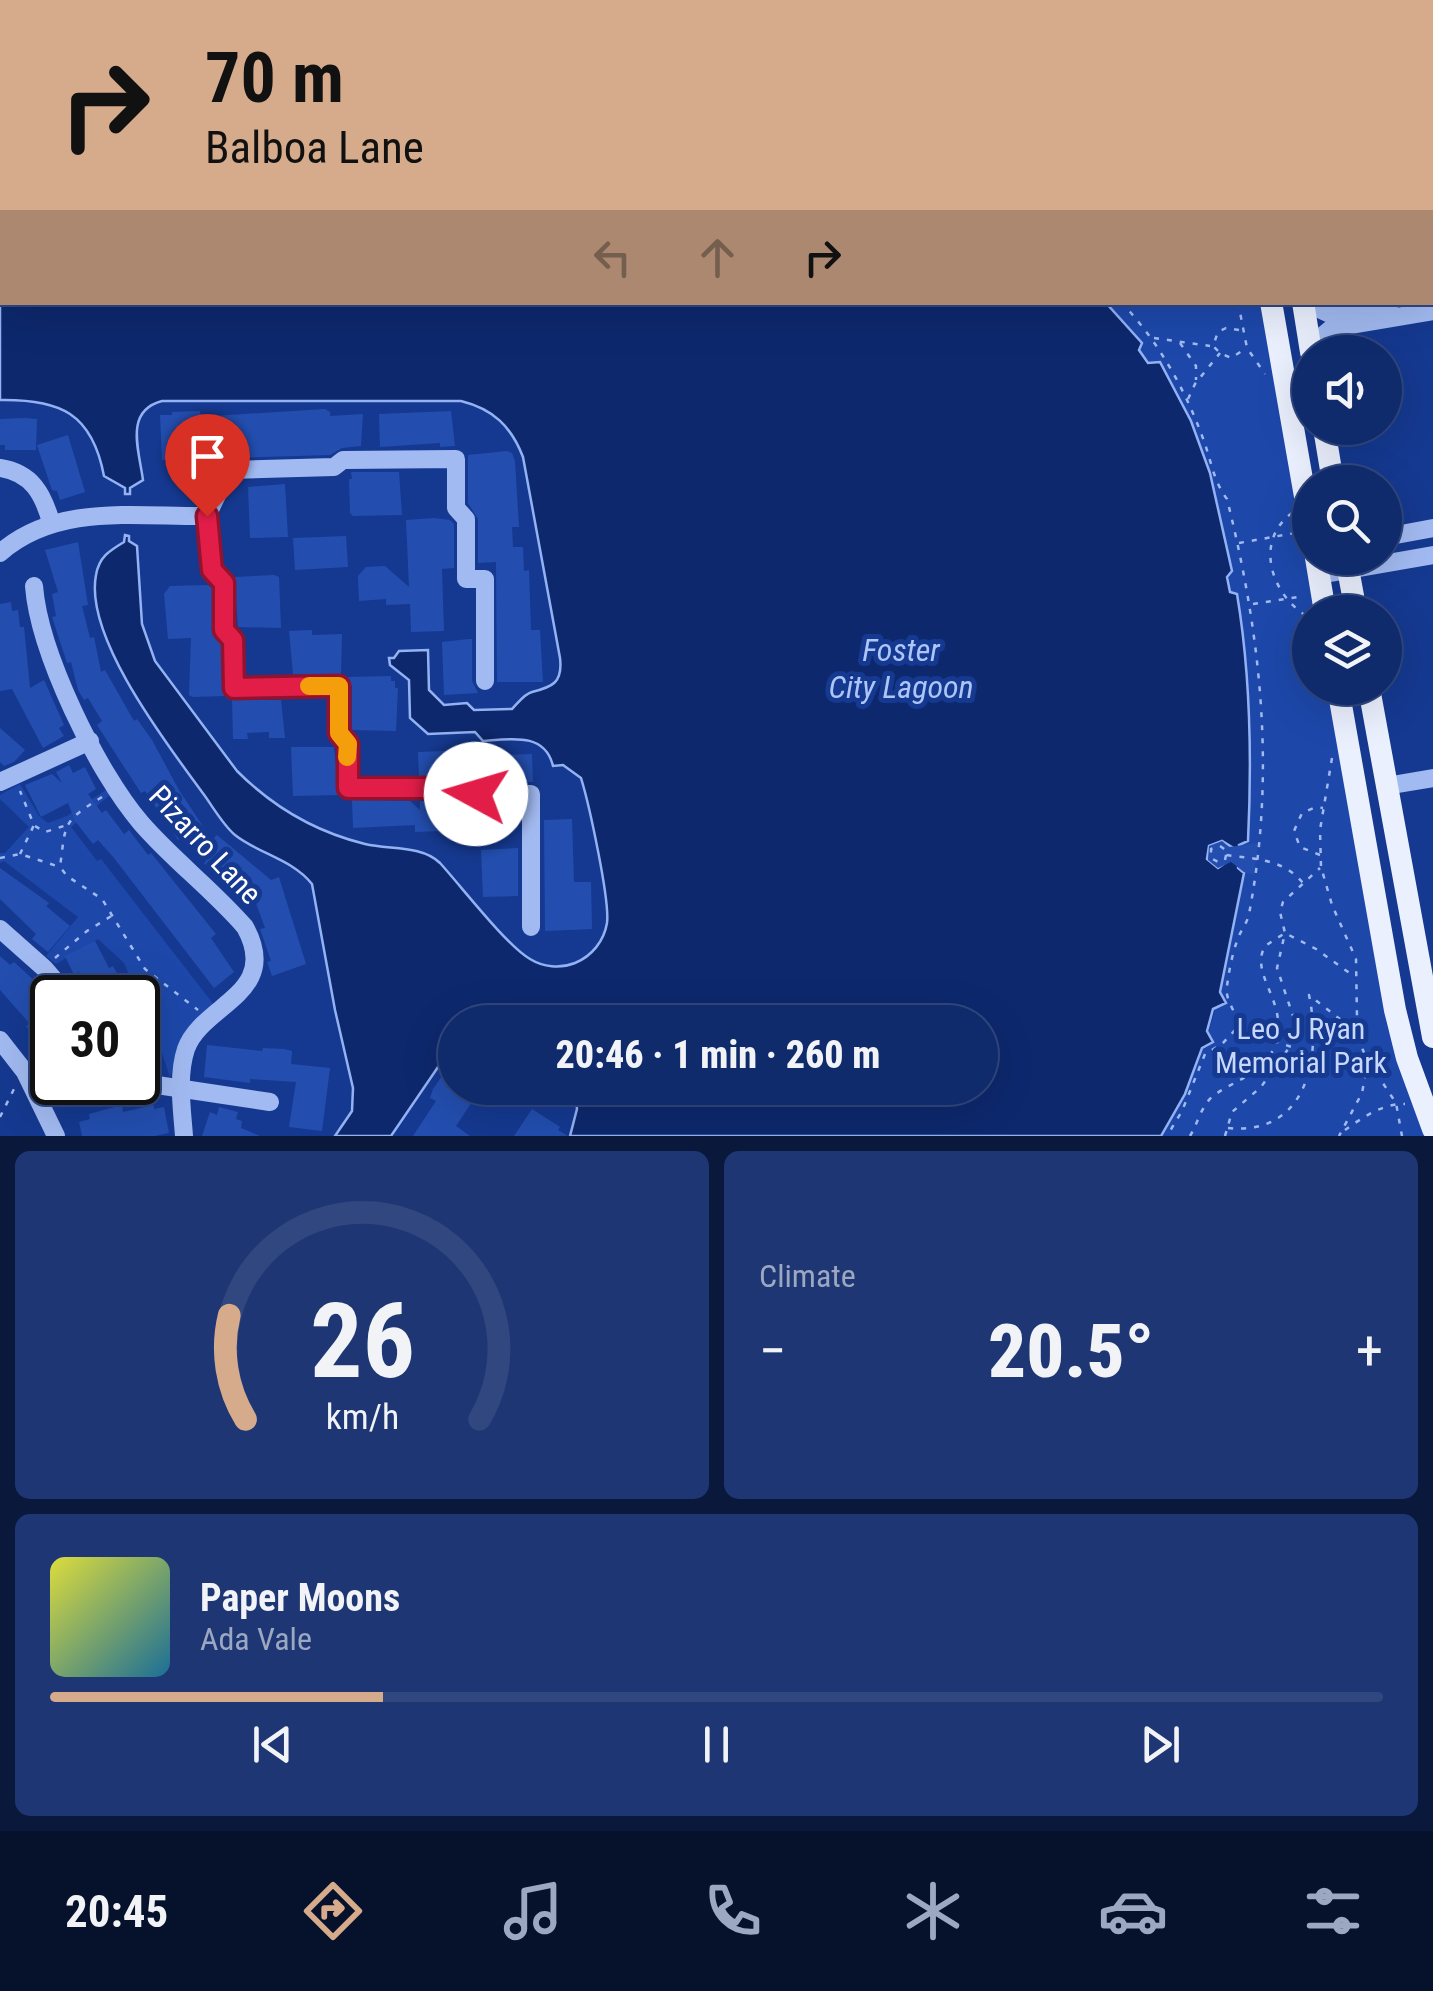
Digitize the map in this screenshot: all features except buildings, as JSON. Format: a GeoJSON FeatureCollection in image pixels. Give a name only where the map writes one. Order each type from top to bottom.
{"type":"FeatureCollection","features":[{"type":"Feature","properties":{"kind":"main road"},"geometry":{"type":"LineString","coordinates":[[1271,305],[1292,465]]}},
{"type":"Feature","properties":{"kind":"main road"},"geometry":{"type":"LineString","coordinates":[[1304,305],[1309,335]]}},
{"type":"Feature","properties":{"kind":"main road"},"geometry":{"type":"LineString","coordinates":[[1341,705],[1395,1010],[1429,1120]]}},
{"type":"Feature","properties":{"kind":"main road"},"geometry":{"type":"LineString","coordinates":[[1372,705],[1433,1036]]}},
{"type":"Feature","properties":{"kind":"street"},"geometry":{"type":"LineString","coordinates":[[1310,305],[1330,314],[1376,305]]}},
{"type":"Feature","properties":{"kind":"street"},"geometry":{"type":"LineString","coordinates":[[1365,322],[1399,305]]}},
{"type":"Feature","properties":{"kind":"street"},"geometry":{"type":"LineString","coordinates":[[1325,335],[1332,328],[1433,311]]}},
{"type":"Feature","properties":{"kind":"street"},"geometry":{"type":"LineString","coordinates":[[486,681],[485,579],[466,579],[466,519],[456,508],[456,460],[343,460],[334,468],[229,470],[207,516],[212,570],[224,583],[224,630],[233,640],[234,688],[339,686],[339,733],[348,744],[348,788],[468,788],[476,794],[530,794],[531,927]]}},
{"type":"Feature","properties":{"kind":"street"},"geometry":{"type":"LineString","coordinates":[[0,468],[19,473],[36,486],[51,522]]}},
{"type":"Feature","properties":{"kind":"street"},"geometry":{"type":"LineString","coordinates":[[0,553],[28,533],[71,517],[207,516]]}},
{"type":"Feature","properties":{"kind":"street"},"geometry":{"type":"LineString","coordinates":[[1402,533],[1433,528]]}},
{"type":"Feature","properties":{"kind":"street"},"geometry":{"type":"LineString","coordinates":[[1402,558],[1433,555]]}},
{"type":"Feature","properties":{"kind":"street","name":"Pizarro Lane"},"geometry":{"type":"LineString","coordinates":[[34,586],[36,614],[56,674],[115,787],[140,823],[248,933],[254,960],[251,975],[243,990],[210,1018],[186,1050],[181,1090],[184,1136]]}},
{"type":"Feature","properties":{"kind":"street"},"geometry":{"type":"LineString","coordinates":[[6,780],[90,741]]}},
{"type":"Feature","properties":{"kind":"street"},"geometry":{"type":"LineString","coordinates":[[1386,786],[1433,778]]}},
{"type":"Feature","properties":{"kind":"street"},"geometry":{"type":"LineString","coordinates":[[0,929],[50,975]]}},
{"type":"Feature","properties":{"kind":"street"},"geometry":{"type":"LineString","coordinates":[[0,1040],[25,1072],[56,1136]]}},
{"type":"Feature","properties":{"kind":"street"},"geometry":{"type":"LineString","coordinates":[[160,1086],[270,1102]]}},
{"type":"Feature","properties":{"kind":"path"},"geometry":{"type":"LineString","coordinates":[[1124,305],[1152,338],[1187,400],[1226,499],[1251,605],[1264,732],[1248,919],[1237,938],[1226,992],[1239,1022],[1222,1044],[1205,1054],[1182,1111],[1166,1136]]}},
{"type":"Feature","properties":{"kind":"path"},"geometry":{"type":"LineString","coordinates":[[1214,346],[1218,332],[1226,328],[1241,330]]}},
{"type":"Feature","properties":{"kind":"path"},"geometry":{"type":"LineString","coordinates":[[1152,338],[1214,346],[1231,358],[1247,348]]}},
{"type":"Feature","properties":{"kind":"path"},"geometry":{"type":"LineString","coordinates":[[1179,342],[1196,366],[1195,384]]}},
{"type":"Feature","properties":{"kind":"path"},"geometry":{"type":"LineString","coordinates":[[1187,400],[1220,353]]}},
{"type":"Feature","properties":{"kind":"path"},"geometry":{"type":"LineString","coordinates":[[1292,522],[1283,520],[1274,538],[1270,563],[1272,576],[1292,604]]}},
{"type":"Feature","properties":{"kind":"path"},"geometry":{"type":"LineString","coordinates":[[1238,543],[1274,538],[1292,528]]}},
{"type":"Feature","properties":{"kind":"path"},"geometry":{"type":"LineString","coordinates":[[1251,605],[1286,599],[1314,576]]}},
{"type":"Feature","properties":{"kind":"path"},"geometry":{"type":"LineString","coordinates":[[1332,746],[1321,866],[1332,905],[1354,952],[1360,1034],[1368,1061],[1396,1103],[1402,1136]]}},
{"type":"Feature","properties":{"kind":"path"},"geometry":{"type":"LineString","coordinates":[[6,780],[34,825],[44,832],[65,826]]}},
{"type":"Feature","properties":{"kind":"path"},"geometry":{"type":"LineString","coordinates":[[60,867],[65,826],[72,816],[115,787]]}},
{"type":"Feature","properties":{"kind":"path"},"geometry":{"type":"LineString","coordinates":[[1320,856],[1300,847],[1294,831],[1302,813],[1324,808]]}},
{"type":"Feature","properties":{"kind":"path"},"geometry":{"type":"LineString","coordinates":[[20,854],[34,825]]}},
{"type":"Feature","properties":{"kind":"path"},"geometry":{"type":"LineString","coordinates":[[0,858],[20,854],[60,867],[66,876],[102,899],[145,969],[210,1018]]}},
{"type":"Feature","properties":{"kind":"path"},"geometry":{"type":"LineString","coordinates":[[1226,855],[1274,862],[1291,870],[1304,884]]}},
{"type":"Feature","properties":{"kind":"path"},"geometry":{"type":"LineString","coordinates":[[1225,1136],[1232,1112],[1261,1087],[1293,1047],[1295,1022],[1277,968],[1285,933],[1280,905],[1321,866]]}},
{"type":"Feature","properties":{"kind":"path"},"geometry":{"type":"LineString","coordinates":[[44,968],[87,931],[114,915]]}},
{"type":"Feature","properties":{"kind":"path"},"geometry":{"type":"LineString","coordinates":[[1285,933],[1316,948],[1356,978]]}},
{"type":"Feature","properties":{"kind":"path"},"geometry":{"type":"LineString","coordinates":[[1190,1136],[1207,1102],[1258,1068],[1273,1050],[1280,1016],[1260,958],[1266,946],[1285,933]]}},
{"type":"Feature","properties":{"kind":"path"},"geometry":{"type":"LineString","coordinates":[[1227,1127],[1254,1133],[1273,1129],[1302,1103],[1310,1070],[1314,1019],[1310,995],[1360,1034]]}},
{"type":"Feature","properties":{"kind":"path"},"geometry":{"type":"LineString","coordinates":[[1237,1028],[1310,1054]]}},
{"type":"Feature","properties":{"kind":"path"},"geometry":{"type":"LineString","coordinates":[[1338,1136],[1362,1093],[1368,1061]]}},
{"type":"Feature","properties":{"kind":"path"},"geometry":{"type":"LineString","coordinates":[[0,1117],[25,1072]]}},
{"type":"Feature","properties":{"kind":"path"},"geometry":{"type":"LineString","coordinates":[[1343,1130],[1367,1114],[1396,1103],[1429,1120]]}},
{"type":"Feature","properties":{"kind":"green space","name":"Leo J Ryan Memorial Park"},"geometry":{"type":"Polygon","coordinates":[[[1107,305],[1260,305],[1292,473],[1292,575],[1311,575],[1315,595],[1292,595],[1292,705],[1333,705],[1387,1026],[1428,1136],[1161,1136],[1178,1108],[1205,1044],[1232,939],[1244,873],[1238,868],[1239,861],[1218,868],[1207,860],[1209,846],[1222,841],[1240,851],[1251,724],[1237,595],[1230,592],[1210,473],[1178,393],[1156,364],[1148,363],[1139,350],[1141,343],[1107,305]]]}},
{"type":"Feature","properties":{"kind":"green space"},"geometry":{"type":"Polygon","coordinates":[[[20,784],[39,816],[48,823],[67,816],[106,790],[110,795],[71,827],[97,861],[101,859],[214,1005],[184,1033],[170,1078],[160,1046],[160,975],[129,975],[124,963],[98,939],[56,964],[46,956],[78,917],[4,861],[0,863],[0,853],[5,853],[29,827],[0,795],[20,784]]]}},
{"type":"Feature","properties":{"kind":"water","name":"Foster City Lagoon"},"geometry":{"type":"Polygon","coordinates":[[[0,305],[1108,305],[1142,343],[1139,350],[1148,363],[1160,362],[1191,421],[1210,473],[1232,571],[1227,577],[1230,592],[1237,594],[1248,687],[1248,841],[1239,845],[1240,852],[1222,841],[1209,846],[1207,859],[1218,868],[1231,859],[1239,861],[1238,868],[1244,873],[1220,992],[1226,1003],[1213,1009],[1207,1031],[1213,1042],[1202,1048],[1185,1094],[1161,1136],[570,1136],[577,1105],[998,1105],[998,1005],[438,1005],[438,1067],[391,1136],[335,1136],[352,1111],[353,1088],[312,884],[295,868],[230,831],[150,719],[131,689],[103,628],[96,600],[97,569],[106,555],[124,542],[125,535],[129,536],[129,541],[137,546],[142,624],[155,661],[237,771],[251,784],[280,807],[329,833],[432,857],[520,952],[546,965],[569,965],[596,947],[607,923],[594,829],[581,778],[563,765],[553,766],[543,747],[526,740],[483,741],[475,732],[428,734],[410,718],[409,680],[390,665],[389,658],[399,651],[428,650],[429,690],[444,705],[467,703],[474,710],[512,709],[526,695],[550,686],[558,678],[560,658],[523,457],[500,420],[461,401],[162,401],[142,413],[138,422],[143,480],[130,488],[130,494],[125,494],[125,488],[104,476],[99,455],[82,424],[56,407],[0,400],[0,305]]]}},
{"type":"Feature","properties":{"kind":"slow traffic"},"geometry":{"type":"LineString","coordinates":[[309,686],[339,686],[339,733],[348,744],[347,757]]}},
{"type":"Feature","properties":{"kind":"route"},"geometry":{"type":"LineString","coordinates":[[207,516],[212,570],[224,583],[224,630],[233,640],[234,688],[339,686],[339,733],[348,744],[348,788],[468,788],[476,794]]}}]}
